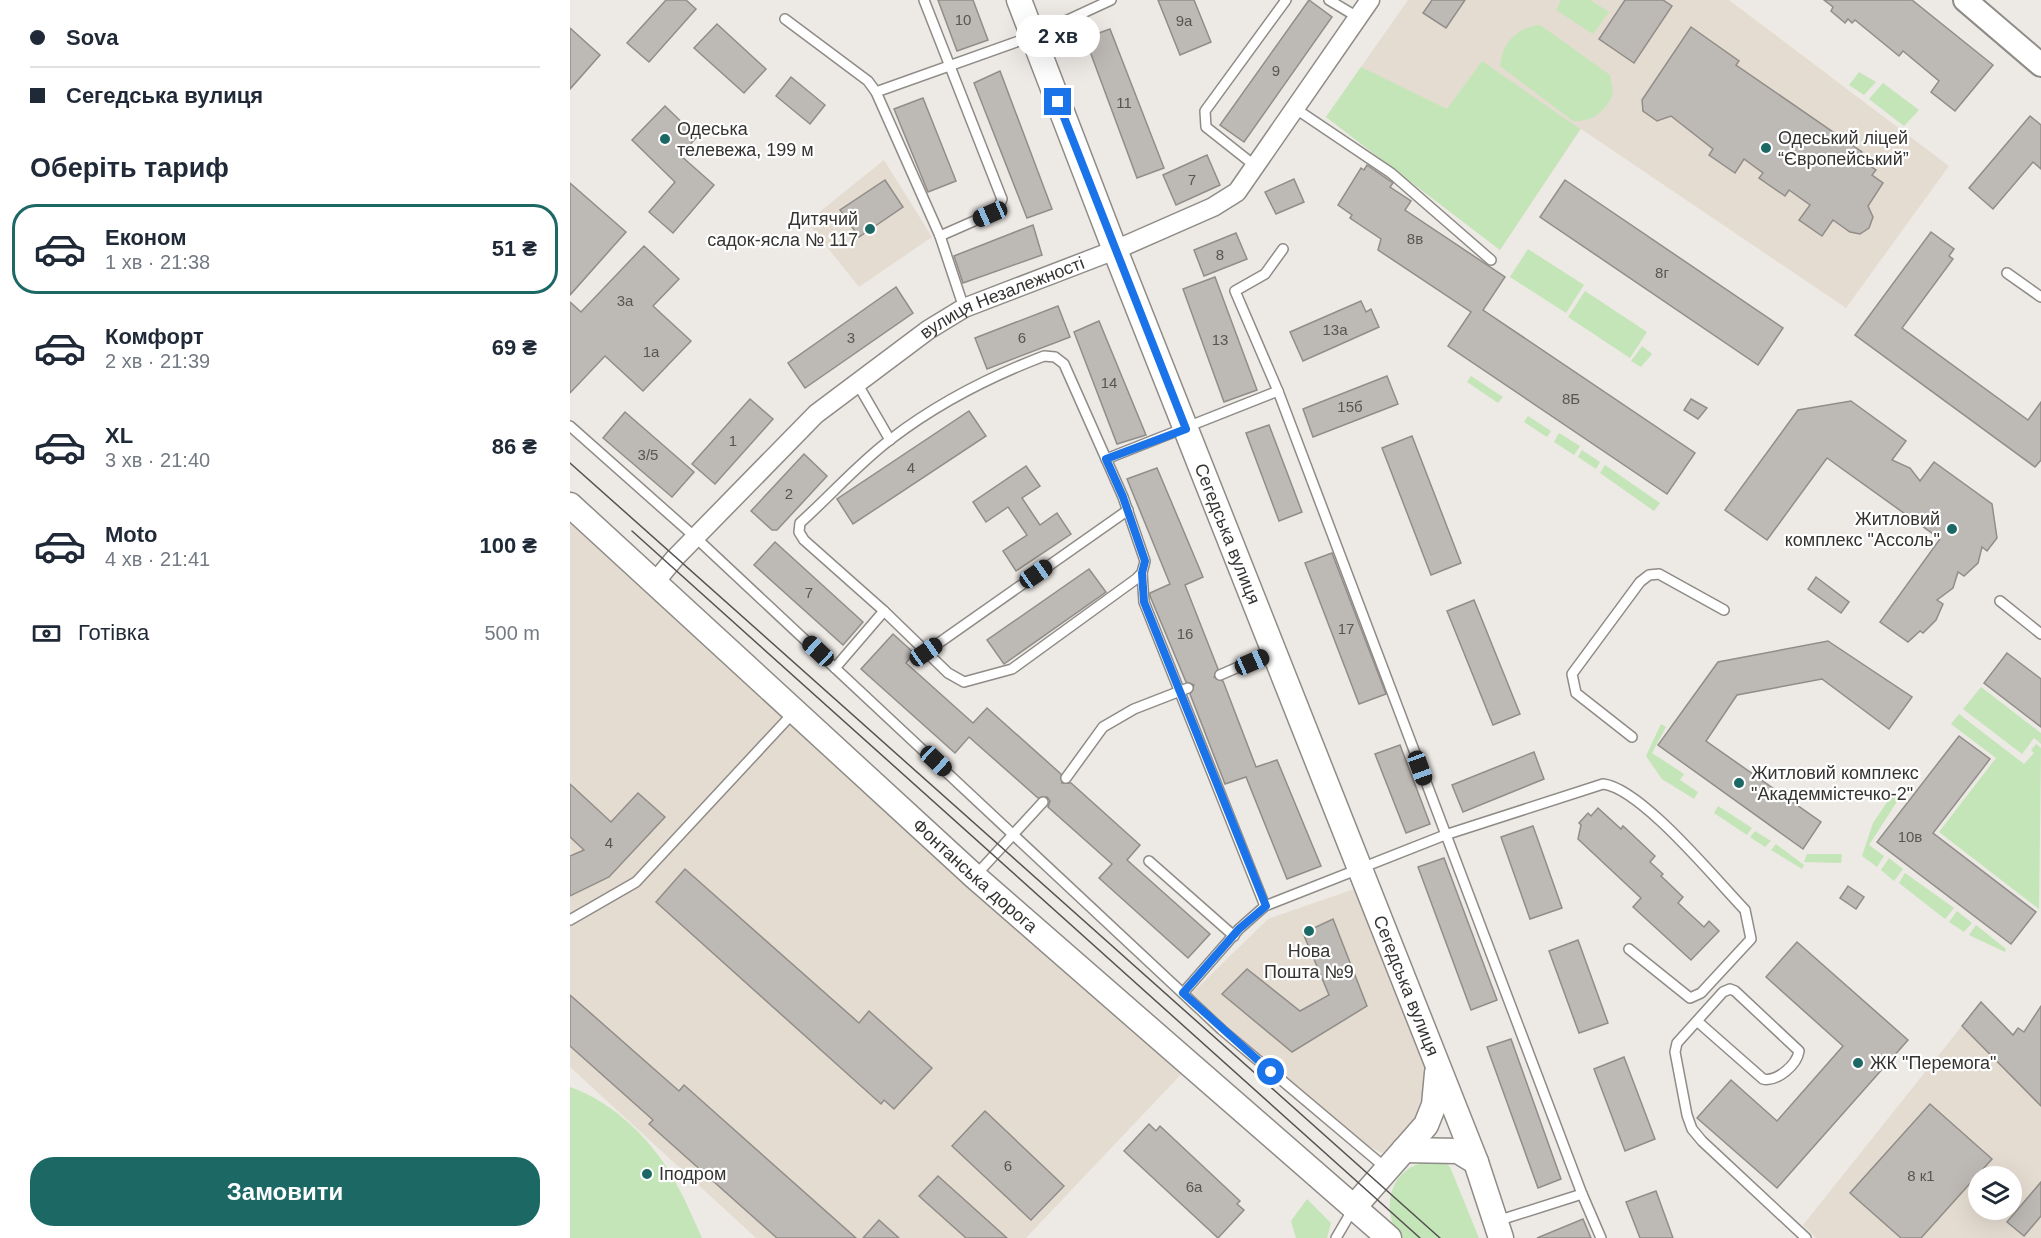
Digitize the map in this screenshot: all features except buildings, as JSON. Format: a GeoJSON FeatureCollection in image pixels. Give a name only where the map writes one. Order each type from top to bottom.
{"type":"FeatureCollection","features":[{"type":"Feature","properties":{"kind":"main road","name":"Сегедська вулиця"},"geometry":{"type":"LineString","coordinates":[[1019,0],[1115,250],[1476,1161],[1498,1230]]}},
{"type":"Feature","properties":{"kind":"main road","name":"Фонтанська дорога"},"geometry":{"type":"LineString","coordinates":[[570,505],[974,876],[1389,1238]]}},
{"type":"Feature","properties":{"kind":"main road","name":"Сегедська вулиця"},"geometry":{"type":"LineString","coordinates":[[1354,1207],[1426,1125],[1434,1105],[1437,1065]]}},
{"type":"Feature","properties":{"kind":"main road"},"geometry":{"type":"LineString","coordinates":[[1404,1150],[1458,1152],[1476,1161]]}},
{"type":"Feature","properties":{"kind":"street","name":"вулиця Незалежності"},"geometry":{"type":"LineString","coordinates":[[656,582],[695,537],[816,414],[928,330],[964,308],[1115,250],[1213,207],[1237,192],[1370,0]]}},
{"type":"Feature","properties":{"kind":"street"},"geometry":{"type":"LineString","coordinates":[[1965,0],[2041,65]]}},
{"type":"Feature","properties":{"kind":"lane"},"geometry":{"type":"LineString","coordinates":[[924,0],[1002,199],[998,209],[990,214],[940,236]]}},
{"type":"Feature","properties":{"kind":"lane"},"geometry":{"type":"LineString","coordinates":[[876,92],[1033,36],[1111,0]]}},
{"type":"Feature","properties":{"kind":"lane"},"geometry":{"type":"LineString","coordinates":[[1254,165],[1206,127],[1205,111],[1286,0]]}},
{"type":"Feature","properties":{"kind":"lane"},"geometry":{"type":"LineString","coordinates":[[1329,0],[1359,18]]}},
{"type":"Feature","properties":{"kind":"lane"},"geometry":{"type":"LineString","coordinates":[[785,20],[868,81],[876,92],[940,236],[964,308]]}},
{"type":"Feature","properties":{"kind":"lane"},"geometry":{"type":"LineString","coordinates":[[1296,109],[1391,173],[1491,260]]}},
{"type":"Feature","properties":{"kind":"lane"},"geometry":{"type":"LineString","coordinates":[[1283,249],[1265,274],[1235,291],[1278,391],[1445,835],[1582,1194],[1601,1238]]}},
{"type":"Feature","properties":{"kind":"lane"},"geometry":{"type":"LineString","coordinates":[[2007,273],[2041,297]]}},
{"type":"Feature","properties":{"kind":"lane"},"geometry":{"type":"LineString","coordinates":[[1142,573],[1012,669],[964,682],[948,673],[884,611],[804,540],[799,532],[800,523],[890,440],[954,396],[995,375],[1044,356],[1055,357],[1064,364],[1128,510],[1145,561],[1142,573],[1144,602],[1184,689],[1266,906]]}},
{"type":"Feature","properties":{"kind":"lane"},"geometry":{"type":"LineString","coordinates":[[857,383],[890,440]]}},
{"type":"Feature","properties":{"kind":"lane"},"geometry":{"type":"LineString","coordinates":[[1106,459],[1278,391]]}},
{"type":"Feature","properties":{"kind":"lane"},"geometry":{"type":"LineString","coordinates":[[570,426],[695,537],[1222,1030],[1387,1169]]}},
{"type":"Feature","properties":{"kind":"lane"},"geometry":{"type":"LineString","coordinates":[[926,652],[1128,510]]}},
{"type":"Feature","properties":{"kind":"lane"},"geometry":{"type":"LineString","coordinates":[[1632,737],[1576,693],[1572,674],[1640,582],[1649,575],[1659,574],[1724,610]]}},
{"type":"Feature","properties":{"kind":"lane"},"geometry":{"type":"LineString","coordinates":[[2000,601],[2041,634]]}},
{"type":"Feature","properties":{"kind":"lane"},"geometry":{"type":"LineString","coordinates":[[835,668],[884,611]]}},
{"type":"Feature","properties":{"kind":"lane"},"geometry":{"type":"LineString","coordinates":[[1220,675],[1274,652]]}},
{"type":"Feature","properties":{"kind":"lane"},"geometry":{"type":"LineString","coordinates":[[1066,778],[1103,727],[1134,709],[1184,689]]}},
{"type":"Feature","properties":{"kind":"lane"},"geometry":{"type":"LineString","coordinates":[[570,920],[636,882],[796,711]]}},
{"type":"Feature","properties":{"kind":"lane"},"geometry":{"type":"LineString","coordinates":[[1183,993],[1233,936],[1266,906],[1445,835],[1603,784],[1615,785],[1641,802],[1745,910],[1751,939],[1701,993],[1690,998],[1629,949]]}},
{"type":"Feature","properties":{"kind":"lane"},"geometry":{"type":"LineString","coordinates":[[974,876],[1043,802]]}},
{"type":"Feature","properties":{"kind":"lane"},"geometry":{"type":"LineString","coordinates":[[1149,861],[1233,936]]}},
{"type":"Feature","properties":{"kind":"lane"},"geometry":{"type":"LineString","coordinates":[[1697,1021],[1763,1078],[1770,1080],[1778,1077],[1798,1057],[1796,1045],[1730,989],[1723,992],[1677,1043],[1675,1052],[1692,1129],[1806,1238]]}},
{"type":"Feature","properties":{"kind":"lane"},"geometry":{"type":"LineString","coordinates":[[1498,1230],[1582,1194]]}},
{"type":"Feature","properties":{"kind":"lane"},"geometry":{"type":"LineString","coordinates":[[1336,1238],[1354,1207]]}},
{"type":"Feature","properties":{"kind":"shaded area","name":"Одеський ліцей “Європейський”"},"geometry":{"type":"Polygon","coordinates":[[[1408,0],[1729,0],[1949,166],[1846,308],[1581,129],[1500,250],[1326,117],[1408,0]]]}},
{"type":"Feature","properties":{"kind":"shaded area","name":"Дитячий садок-ясла № 117"},"geometry":{"type":"Polygon","coordinates":[[[884,160],[932,237],[859,287],[807,222],[884,160]]]}},
{"type":"Feature","properties":{"kind":"shaded area"},"geometry":{"type":"Polygon","coordinates":[[[570,509],[1187,1068],[1026,1238],[756,1238],[570,1067],[570,509]]]}},
{"type":"Feature","properties":{"kind":"shaded area"},"geometry":{"type":"Polygon","coordinates":[[[1357,888],[1430,1064],[1423,1109],[1399,1143],[1382,1153],[1347,1135],[1189,996],[1268,919],[1357,888]]]}},
{"type":"Feature","properties":{"kind":"shaded area"},"geometry":{"type":"Polygon","coordinates":[[[1981,1002],[1999,1021],[1996,1027],[2041,1070],[2041,1238],[1816,1238],[1803,1225],[1981,1002]]]}},
{"type":"Feature","properties":{"kind":"green space"},"geometry":{"type":"Polygon","coordinates":[[[1561,0],[1590,0],[1609,12],[1593,34],[1556,10],[1561,0]]]}},
{"type":"Feature","properties":{"kind":"green space"},"geometry":{"type":"Polygon","coordinates":[[[1540,25],[1610,75],[1613,93],[1607,105],[1598,114],[1587,120],[1573,121],[1500,66],[1507,43],[1524,29],[1540,25]]]}},
{"type":"Feature","properties":{"kind":"green space"},"geometry":{"type":"Polygon","coordinates":[[[1482,61],[1580,129],[1500,250],[1326,117],[1361,67],[1447,109],[1482,61]]]}},
{"type":"Feature","properties":{"kind":"green space"},"geometry":{"type":"Polygon","coordinates":[[[1859,72],[1876,82],[1864,95],[1849,85],[1859,72]]]}},
{"type":"Feature","properties":{"kind":"green space"},"geometry":{"type":"Polygon","coordinates":[[[1883,83],[1919,110],[1904,126],[1869,99],[1883,83]]]}},
{"type":"Feature","properties":{"kind":"green space"},"geometry":{"type":"Polygon","coordinates":[[[1528,249],[1584,285],[1566,313],[1510,277],[1528,249]]]}},
{"type":"Feature","properties":{"kind":"green space"},"geometry":{"type":"Polygon","coordinates":[[[1585,291],[1647,332],[1630,358],[1568,317],[1585,291]]]}},
{"type":"Feature","properties":{"kind":"green space"},"geometry":{"type":"Polygon","coordinates":[[[1642,346],[1652,354],[1641,367],[1631,361],[1642,346]]]}},
{"type":"Feature","properties":{"kind":"green space"},"geometry":{"type":"Polygon","coordinates":[[[1471,376],[1503,397],[1498,403],[1467,382],[1471,376]]]}},
{"type":"Feature","properties":{"kind":"green space"},"geometry":{"type":"Polygon","coordinates":[[[1528,416],[1551,431],[1547,437],[1524,422],[1528,416]]]}},
{"type":"Feature","properties":{"kind":"green space"},"geometry":{"type":"Polygon","coordinates":[[[1559,433],[1580,446],[1574,455],[1554,442],[1559,433]]]}},
{"type":"Feature","properties":{"kind":"green space"},"geometry":{"type":"Polygon","coordinates":[[[1582,450],[1600,462],[1596,469],[1578,457],[1582,450]]]}},
{"type":"Feature","properties":{"kind":"green space"},"geometry":{"type":"Polygon","coordinates":[[[1605,465],[1660,503],[1654,511],[1600,473],[1605,465]]]}},
{"type":"Feature","properties":{"kind":"green space"},"geometry":{"type":"Polygon","coordinates":[[[1981,687],[2041,733],[2041,744],[2034,738],[2022,754],[1963,709],[1981,687]]]}},
{"type":"Feature","properties":{"kind":"green space"},"geometry":{"type":"Polygon","coordinates":[[[1959,714],[2024,764],[2034,753],[2031,750],[2036,744],[2041,748],[2039,909],[1939,832],[1996,758],[1951,724],[1959,714]]]}},
{"type":"Feature","properties":{"kind":"green space"},"geometry":{"type":"Polygon","coordinates":[[[1661,724],[1666,727],[1652,753],[1684,774],[1680,780],[1698,792],[1694,799],[1662,779],[1646,756],[1661,724]]]}},
{"type":"Feature","properties":{"kind":"green space"},"geometry":{"type":"Polygon","coordinates":[[[1894,792],[1900,797],[1869,845],[1884,856],[1877,867],[1862,856],[1873,823],[1894,792]]]}},
{"type":"Feature","properties":{"kind":"green space"},"geometry":{"type":"Polygon","coordinates":[[[1718,806],[1752,828],[1747,835],[1714,813],[1718,806]]]}},
{"type":"Feature","properties":{"kind":"green space"},"geometry":{"type":"Polygon","coordinates":[[[1755,831],[1771,841],[1765,847],[1750,837],[1755,831]]]}},
{"type":"Feature","properties":{"kind":"green space"},"geometry":{"type":"Polygon","coordinates":[[[1776,844],[1804,865],[1802,869],[1771,850],[1776,844]]]}},
{"type":"Feature","properties":{"kind":"green space"},"geometry":{"type":"Polygon","coordinates":[[[1807,854],[1842,854],[1841,863],[1804,862],[1807,854]]]}},
{"type":"Feature","properties":{"kind":"green space"},"geometry":{"type":"Polygon","coordinates":[[[1889,858],[1903,869],[1894,881],[1881,870],[1889,858]]]}},
{"type":"Feature","properties":{"kind":"green space"},"geometry":{"type":"Polygon","coordinates":[[[1905,873],[1954,908],[1945,919],[1899,883],[1905,873]]]}},
{"type":"Feature","properties":{"kind":"green space"},"geometry":{"type":"Polygon","coordinates":[[[1957,911],[1972,923],[1964,932],[1949,922],[1957,911]]]}},
{"type":"Feature","properties":{"kind":"green space"},"geometry":{"type":"Polygon","coordinates":[[[1976,925],[2006,949],[2005,952],[1969,935],[1976,925]]]}},
{"type":"Feature","properties":{"kind":"green space"},"geometry":{"type":"Polygon","coordinates":[[[570,1087],[603,1103],[647,1141],[669,1171],[702,1238],[570,1238],[570,1087]]]}},
{"type":"Feature","properties":{"kind":"green space"},"geometry":{"type":"Polygon","coordinates":[[[1430,1161],[1445,1162],[1450,1167],[1479,1238],[1399,1238],[1390,1213],[1392,1190],[1406,1171],[1430,1161]]]}},
{"type":"Feature","properties":{"kind":"green space"},"geometry":{"type":"Polygon","coordinates":[[[1307,1199],[1331,1223],[1327,1238],[1296,1238],[1291,1221],[1307,1199]]]}},
{"type":"Feature","properties":{"kind":"tram line"},"geometry":{"type":"LineString","coordinates":[[570,463],[1440,1238]]}},
{"type":"Feature","properties":{"kind":"tram line"},"geometry":{"type":"LineString","coordinates":[[632,531],[1420,1238]]}},
{"type":"Feature","properties":{"kind":"place","name":"Одеська телевежа, 199 м"},"geometry":{"type":"Point","coordinates":[665,139]}},
{"type":"Feature","properties":{"kind":"place","name":"Одеський ліцей “Європейський”"},"geometry":{"type":"Point","coordinates":[1766,148]}},
{"type":"Feature","properties":{"kind":"place","name":"Дитячий садок-ясла № 117"},"geometry":{"type":"Point","coordinates":[870,229]}},
{"type":"Feature","properties":{"kind":"place","name":"Житловий комплекс \"Ассоль\""},"geometry":{"type":"Point","coordinates":[1952,529]}},
{"type":"Feature","properties":{"kind":"place","name":"Житловий комплекс \"Академмістечко-2\""},"geometry":{"type":"Point","coordinates":[1739,783]}},
{"type":"Feature","properties":{"kind":"place","name":"Нова Пошта №9"},"geometry":{"type":"Point","coordinates":[1309,931]}},
{"type":"Feature","properties":{"kind":"place","name":"ЖК \"Перемога\""},"geometry":{"type":"Point","coordinates":[1858,1063]}},
{"type":"Feature","properties":{"kind":"place","name":"Іподром"},"geometry":{"type":"Point","coordinates":[647,1174]}},
{"type":"Feature","properties":{"kind":"route"},"geometry":{"type":"LineString","coordinates":[[1058,102],[1186,429],[1106,459],[1123,497],[1145,561],[1142,573],[1144,602],[1266,906],[1239,929],[1183,993],[1271,1072]]}}]}
